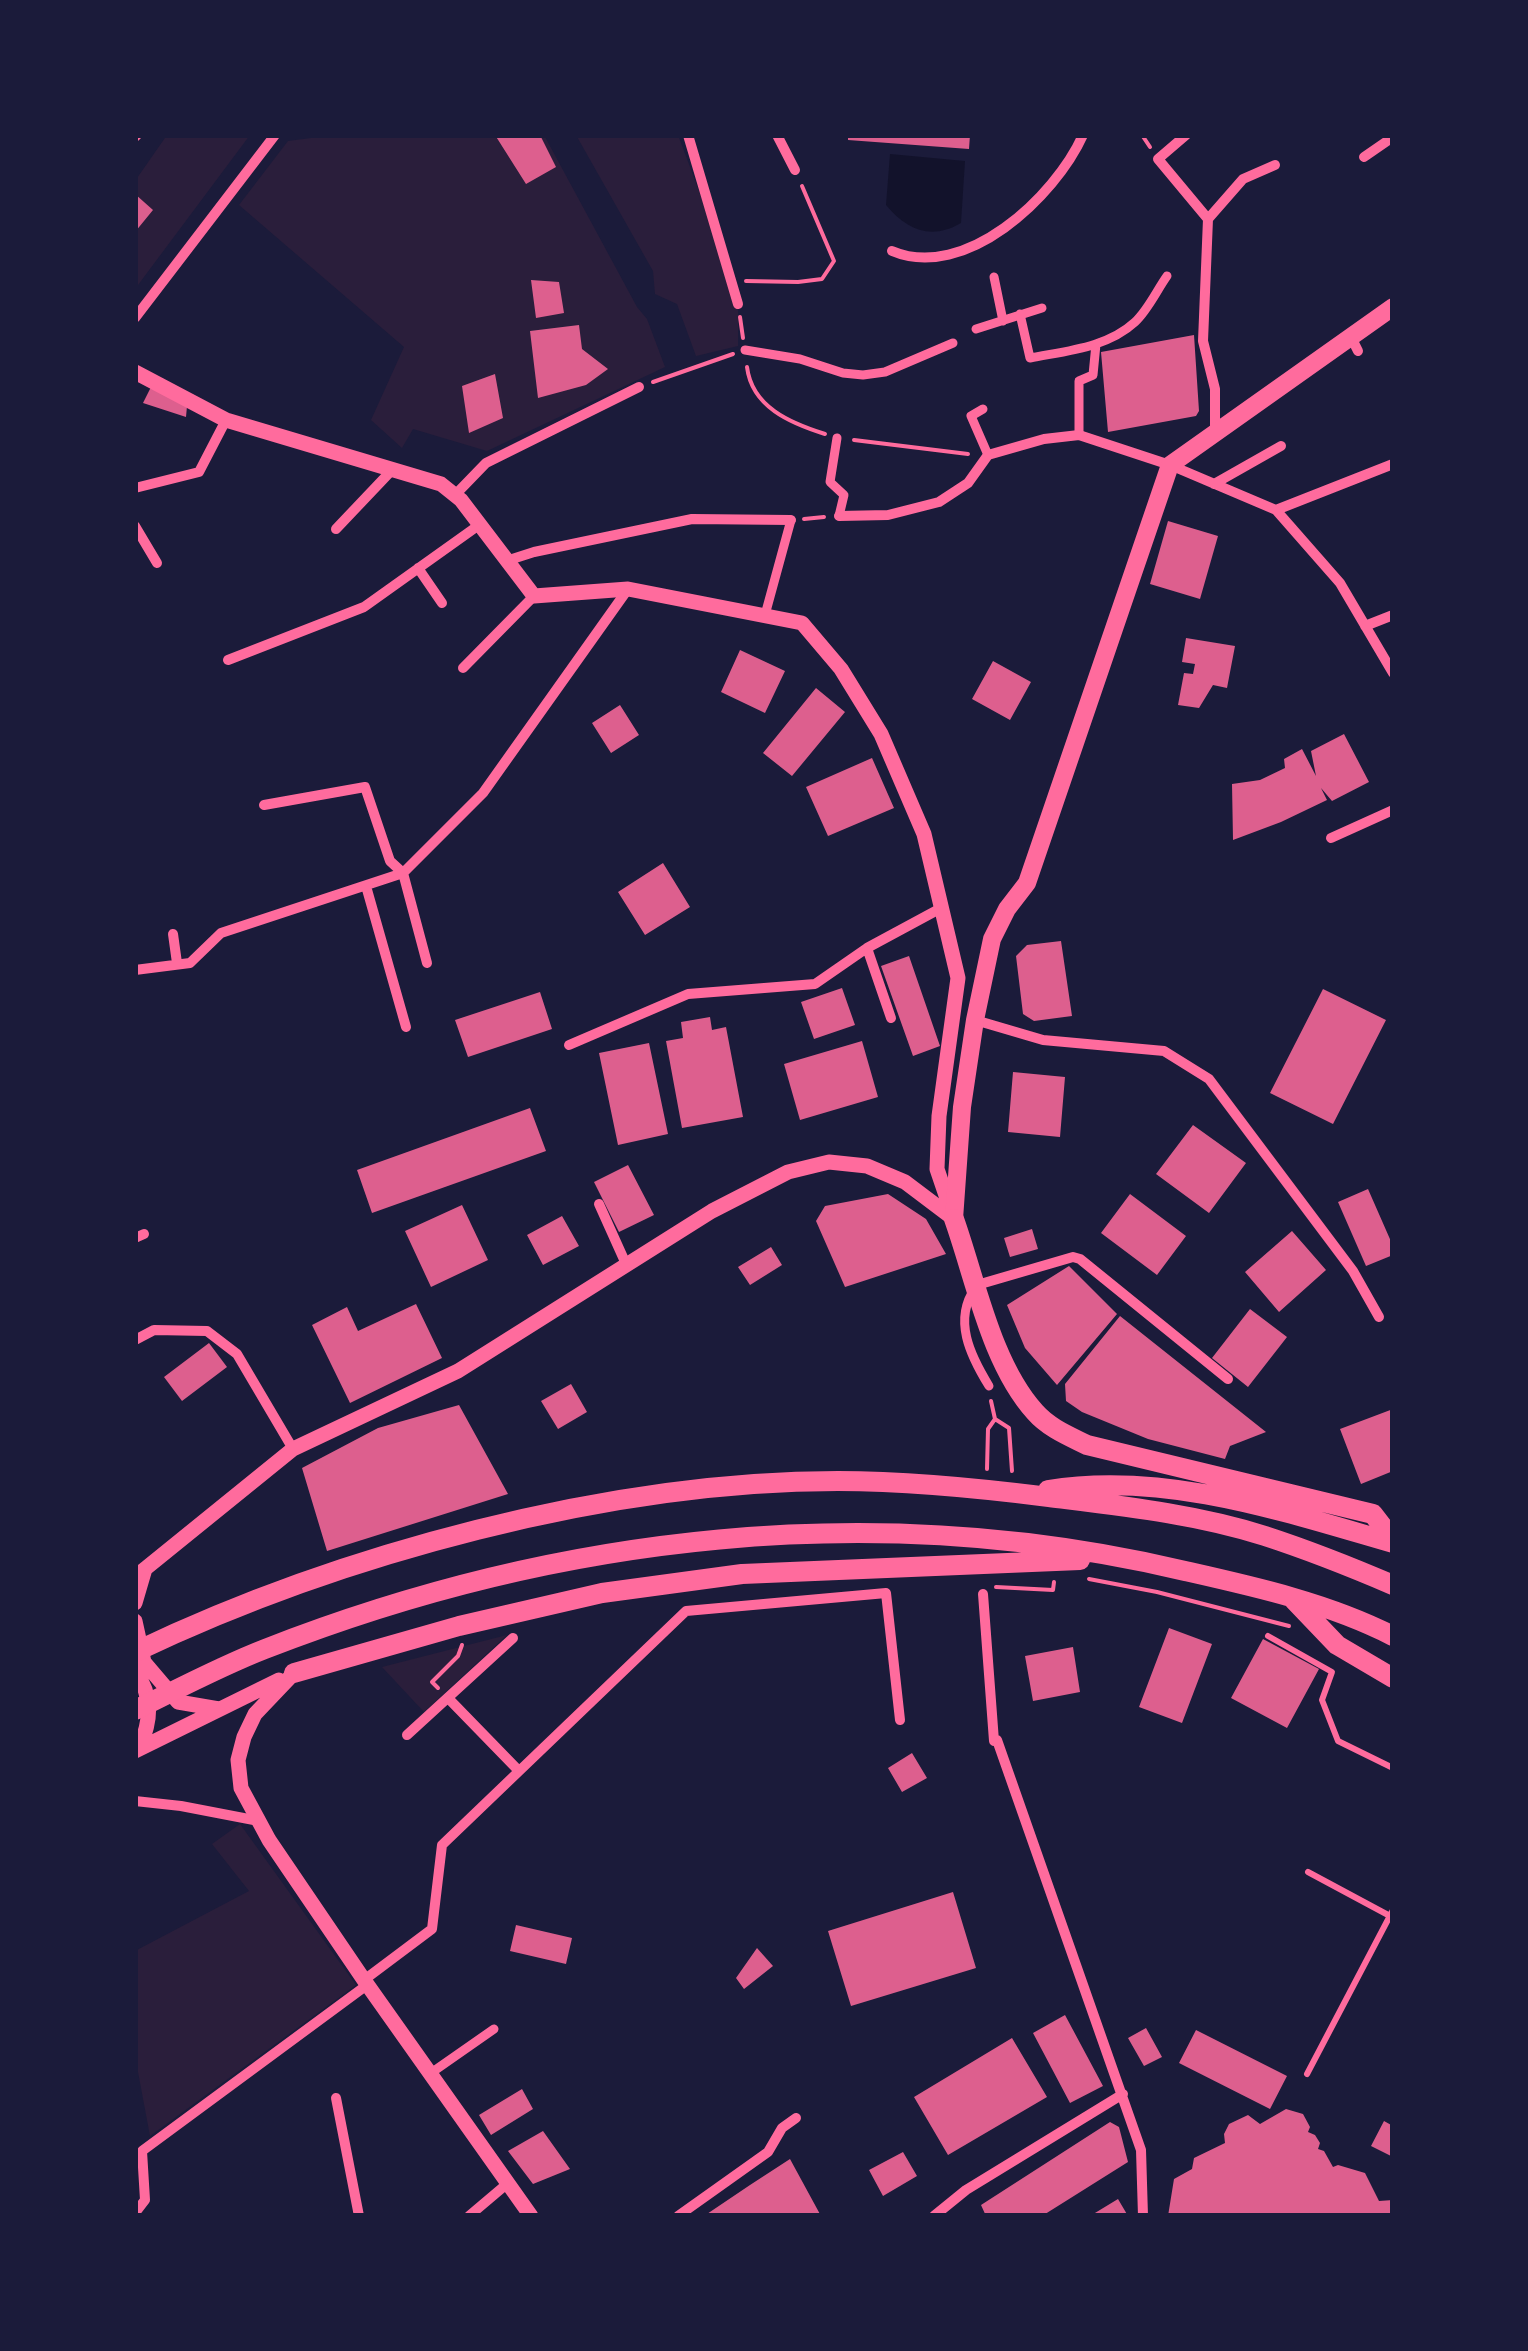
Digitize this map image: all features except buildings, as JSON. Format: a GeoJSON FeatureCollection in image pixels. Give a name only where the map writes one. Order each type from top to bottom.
{"type":"FeatureCollection","features":[{"type":"Feature","properties":{"kind":"highway"},"geometry":{"type":"LineString","coordinates":[[954,1220],[992,1338],[1012,1379],[1036,1413],[1059,1432],[1100,1448],[1372,1514],[1393,1542]]}},
{"type":"Feature","properties":{"kind":"highway"},"geometry":{"type":"LineString","coordinates":[[135,1652],[246,1604],[410,1548],[560,1511],[708,1489],[833,1481],[915,1482],[1138,1508],[1262,1535],[1393,1584]]}},
{"type":"Feature","properties":{"kind":"highway"},"geometry":{"type":"LineString","coordinates":[[1026,1494],[1086,1484],[1154,1486],[1230,1499],[1393,1542]]}},
{"type":"Feature","properties":{"kind":"highway"},"geometry":{"type":"LineString","coordinates":[[135,1710],[264,1649],[424,1594],[569,1559],[820,1531],[923,1532],[1129,1558],[1289,1595],[1393,1636]]}},
{"type":"Feature","properties":{"kind":"highway"},"geometry":{"type":"LineString","coordinates":[[294,1673],[460,1626],[620,1591],[742,1574],[1129,1558]]}},
{"type":"Feature","properties":{"kind":"highway"},"geometry":{"type":"LineString","coordinates":[[1289,1595],[1337,1645],[1393,1678]]}},
{"type":"Feature","properties":{"kind":"main road"},"geometry":{"type":"LineString","coordinates":[[954,1220],[962,1107],[974,1020],[992,939],[1007,909],[1027,884],[1170,465],[1354,344],[1393,307]]}},
{"type":"Feature","properties":{"kind":"street"},"geometry":{"type":"LineString","coordinates":[[135,318],[275,135]]}},
{"type":"Feature","properties":{"kind":"street"},"geometry":{"type":"LineString","coordinates":[[688,135],[738,304]]}},
{"type":"Feature","properties":{"kind":"street"},"geometry":{"type":"LineString","coordinates":[[777,135],[795,170]]}},
{"type":"Feature","properties":{"kind":"street"},"geometry":{"type":"LineString","coordinates":[[892,251],[916,259],[944,257],[984,240],[1019,217],[1044,193],[1083,135]]}},
{"type":"Feature","properties":{"kind":"street"},"geometry":{"type":"LineString","coordinates":[[1186,135],[1158,159],[1208,219]]}},
{"type":"Feature","properties":{"kind":"street"},"geometry":{"type":"LineString","coordinates":[[1364,156],[1393,137]]}},
{"type":"Feature","properties":{"kind":"street"},"geometry":{"type":"LineString","coordinates":[[1215,432],[1215,389],[1202,341],[1208,219],[1242,179],[1276,165]]}},
{"type":"Feature","properties":{"kind":"street"},"geometry":{"type":"LineString","coordinates":[[1020,314],[1030,358],[1096,344],[1138,319],[1167,276]]}},
{"type":"Feature","properties":{"kind":"street"},"geometry":{"type":"LineString","coordinates":[[994,278],[1003,321]]}},
{"type":"Feature","properties":{"kind":"street"},"geometry":{"type":"LineString","coordinates":[[976,329],[1042,308]]}},
{"type":"Feature","properties":{"kind":"street"},"geometry":{"type":"LineString","coordinates":[[744,350],[864,375],[885,372],[953,344]]}},
{"type":"Feature","properties":{"kind":"street"},"geometry":{"type":"LineString","coordinates":[[1079,435],[1079,382],[1093,374],[1096,344]]}},
{"type":"Feature","properties":{"kind":"street"},"geometry":{"type":"LineString","coordinates":[[135,372],[226,420],[440,484],[455,495],[534,596]]}},
{"type":"Feature","properties":{"kind":"street"},"geometry":{"type":"LineString","coordinates":[[455,495],[486,462],[639,386]]}},
{"type":"Feature","properties":{"kind":"street"},"geometry":{"type":"LineString","coordinates":[[983,409],[971,416],[988,455]]}},
{"type":"Feature","properties":{"kind":"street"},"geometry":{"type":"LineString","coordinates":[[135,488],[200,472],[226,420]]}},
{"type":"Feature","properties":{"kind":"street"},"geometry":{"type":"LineString","coordinates":[[837,438],[830,482],[844,495],[839,516],[888,514],[939,502],[968,482],[988,455],[1044,439],[1079,435],[1170,465],[1276,510],[1340,584],[1393,674]]}},
{"type":"Feature","properties":{"kind":"street"},"geometry":{"type":"LineString","coordinates":[[1214,484],[1281,446]]}},
{"type":"Feature","properties":{"kind":"street"},"geometry":{"type":"LineString","coordinates":[[1276,510],[1393,464]]}},
{"type":"Feature","properties":{"kind":"street"},"geometry":{"type":"LineString","coordinates":[[336,529],[392,470]]}},
{"type":"Feature","properties":{"kind":"street"},"geometry":{"type":"LineString","coordinates":[[506,561],[692,518],[791,520],[765,615]]}},
{"type":"Feature","properties":{"kind":"street"},"geometry":{"type":"LineString","coordinates":[[228,660],[364,607],[479,525]]}},
{"type":"Feature","properties":{"kind":"street"},"geometry":{"type":"LineString","coordinates":[[135,526],[157,564]]}},
{"type":"Feature","properties":{"kind":"street"},"geometry":{"type":"LineString","coordinates":[[418,568],[442,603]]}},
{"type":"Feature","properties":{"kind":"street"},"geometry":{"type":"LineString","coordinates":[[135,970],[190,962],[220,933],[403,873],[483,793],[628,589]]}},
{"type":"Feature","properties":{"kind":"street"},"geometry":{"type":"LineString","coordinates":[[463,668],[534,596],[628,589],[802,622],[841,668],[881,734],[924,834],[943,907],[958,978],[939,1116],[937,1169],[954,1220]]}},
{"type":"Feature","properties":{"kind":"street"},"geometry":{"type":"LineString","coordinates":[[1365,626],[1393,615]]}},
{"type":"Feature","properties":{"kind":"street"},"geometry":{"type":"LineString","coordinates":[[264,805],[365,787],[390,861],[403,873],[427,963]]}},
{"type":"Feature","properties":{"kind":"street"},"geometry":{"type":"LineString","coordinates":[[1331,838],[1393,810]]}},
{"type":"Feature","properties":{"kind":"street"},"geometry":{"type":"LineString","coordinates":[[366,886],[406,1027]]}},
{"type":"Feature","properties":{"kind":"street"},"geometry":{"type":"LineString","coordinates":[[569,1044],[688,994],[816,984],[867,948],[943,907]]}},
{"type":"Feature","properties":{"kind":"street"},"geometry":{"type":"LineString","coordinates":[[173,934],[177,962]]}},
{"type":"Feature","properties":{"kind":"street"},"geometry":{"type":"LineString","coordinates":[[867,948],[891,1018]]}},
{"type":"Feature","properties":{"kind":"street"},"geometry":{"type":"LineString","coordinates":[[974,1020],[1042,1040],[1164,1051],[1209,1080],[1353,1271],[1379,1317]]}},
{"type":"Feature","properties":{"kind":"street"},"geometry":{"type":"LineString","coordinates":[[135,1603],[140,1573],[293,1449],[458,1371],[712,1211],[788,1172],[829,1162],[866,1166],[905,1182],[954,1220]]}},
{"type":"Feature","properties":{"kind":"street"},"geometry":{"type":"LineString","coordinates":[[599,1204],[626,1264]]}},
{"type":"Feature","properties":{"kind":"street"},"geometry":{"type":"LineString","coordinates":[[989,1386],[972,1359],[964,1329],[964,1305],[977,1284],[1072,1257],[1228,1379]]}},
{"type":"Feature","properties":{"kind":"street"},"geometry":{"type":"LineString","coordinates":[[135,1340],[154,1330],[207,1331],[237,1354],[293,1449]]}},
{"type":"Feature","properties":{"kind":"street"},"geometry":{"type":"LineString","coordinates":[[135,2213],[145,2200],[142,2151],[432,1929],[442,1846],[686,1611],[886,1593],[900,1720]]}},
{"type":"Feature","properties":{"kind":"street"},"geometry":{"type":"LineString","coordinates":[[983,1594],[994,1741],[1141,2150],[1143,2216]]}},
{"type":"Feature","properties":{"kind":"street"},"geometry":{"type":"LineString","coordinates":[[135,1620],[144,1662],[178,1702],[220,1709]]}},
{"type":"Feature","properties":{"kind":"street"},"geometry":{"type":"LineString","coordinates":[[407,1735],[513,1638]]}},
{"type":"Feature","properties":{"kind":"street"},"geometry":{"type":"LineString","coordinates":[[135,1671],[148,1693],[150,1712],[136,1751]]}},
{"type":"Feature","properties":{"kind":"street"},"geometry":{"type":"LineString","coordinates":[[136,1751],[294,1673]]}},
{"type":"Feature","properties":{"kind":"street"},"geometry":{"type":"LineString","coordinates":[[294,1673],[255,1714],[244,1737],[238,1760],[241,1788],[365,1983],[532,2216]]}},
{"type":"Feature","properties":{"kind":"street"},"geometry":{"type":"LineString","coordinates":[[448,1698],[518,1770]]}},
{"type":"Feature","properties":{"kind":"street"},"geometry":{"type":"LineString","coordinates":[[135,1801],[259,1821]]}},
{"type":"Feature","properties":{"kind":"street"},"geometry":{"type":"LineString","coordinates":[[431,2073],[494,2029]]}},
{"type":"Feature","properties":{"kind":"street"},"geometry":{"type":"LineString","coordinates":[[934,2216],[966,2190],[1123,2094]]}},
{"type":"Feature","properties":{"kind":"street"},"geometry":{"type":"LineString","coordinates":[[336,2098],[359,2216]]}},
{"type":"Feature","properties":{"kind":"street"},"geometry":{"type":"LineString","coordinates":[[678,2216],[768,2152],[782,2128],[796,2118]]}},
{"type":"Feature","properties":{"kind":"street"},"geometry":{"type":"LineString","coordinates":[[469,2216],[508,2183]]}},
{"type":"Feature","properties":{"kind":"lane"},"geometry":{"type":"LineString","coordinates":[[1268,1636],[1332,1672],[1322,1700],[1338,1741],[1393,1768]]}},
{"type":"Feature","properties":{"kind":"lane"},"geometry":{"type":"LineString","coordinates":[[1307,2074],[1391,1913],[1308,1872]]}},
{"type":"Feature","properties":{"kind":"path"},"geometry":{"type":"LineString","coordinates":[[731,281],[822,279],[834,261],[795,170]]}},
{"type":"Feature","properties":{"kind":"path"},"geometry":{"type":"LineString","coordinates":[[738,304],[749,381],[788,422],[837,438],[988,455]]}},
{"type":"Feature","properties":{"kind":"path"},"geometry":{"type":"LineString","coordinates":[[639,386],[744,350]]}},
{"type":"Feature","properties":{"kind":"path"},"geometry":{"type":"LineString","coordinates":[[791,520],[839,516]]}},
{"type":"Feature","properties":{"kind":"path"},"geometry":{"type":"LineString","coordinates":[[987,1470],[988,1429],[995,1418],[1009,1428]]}},
{"type":"Feature","properties":{"kind":"path"},"geometry":{"type":"LineString","coordinates":[[983,1594],[998,1587],[1053,1590],[1054,1573]]}},
{"type":"Feature","properties":{"kind":"path"},"geometry":{"type":"LineString","coordinates":[[1088,1579],[1281,1622],[1298,1631]]}},
{"type":"Feature","properties":{"kind":"path"},"geometry":{"type":"LineString","coordinates":[[448,1698],[432,1682],[458,1656],[462,1642]]}},
{"type":"Feature","properties":{"kind":"shaded area"},"geometry":{"type":"Polygon","coordinates":[[[167,135],[250,135],[135,289],[135,181],[167,135]]]}},
{"type":"Feature","properties":{"kind":"shaded area"},"geometry":{"type":"Polygon","coordinates":[[[334,135],[544,135],[647,319],[665,367],[487,451],[413,429],[402,448],[371,420],[404,347],[239,205],[288,141],[334,135]]]}},
{"type":"Feature","properties":{"kind":"shaded area"},"geometry":{"type":"Polygon","coordinates":[[[576,135],[678,135],[738,295],[738,346],[696,356],[677,304],[655,294],[653,271],[576,135]]]}},
{"type":"Feature","properties":{"kind":"shaded area"},"geometry":{"type":"Polygon","coordinates":[[[890,154],[965,161],[961,223],[929,232],[910,226],[894,213],[886,205],[890,154]]]}},
{"type":"Feature","properties":{"kind":"shaded area"},"geometry":{"type":"Polygon","coordinates":[[[507,1635],[424,1712],[382,1667],[507,1635]]]}},
{"type":"Feature","properties":{"kind":"shaded area"},"geometry":{"type":"Polygon","coordinates":[[[240,1824],[356,1985],[150,2136],[135,2056],[135,1951],[249,1891],[212,1844],[240,1824]]]}}]}
